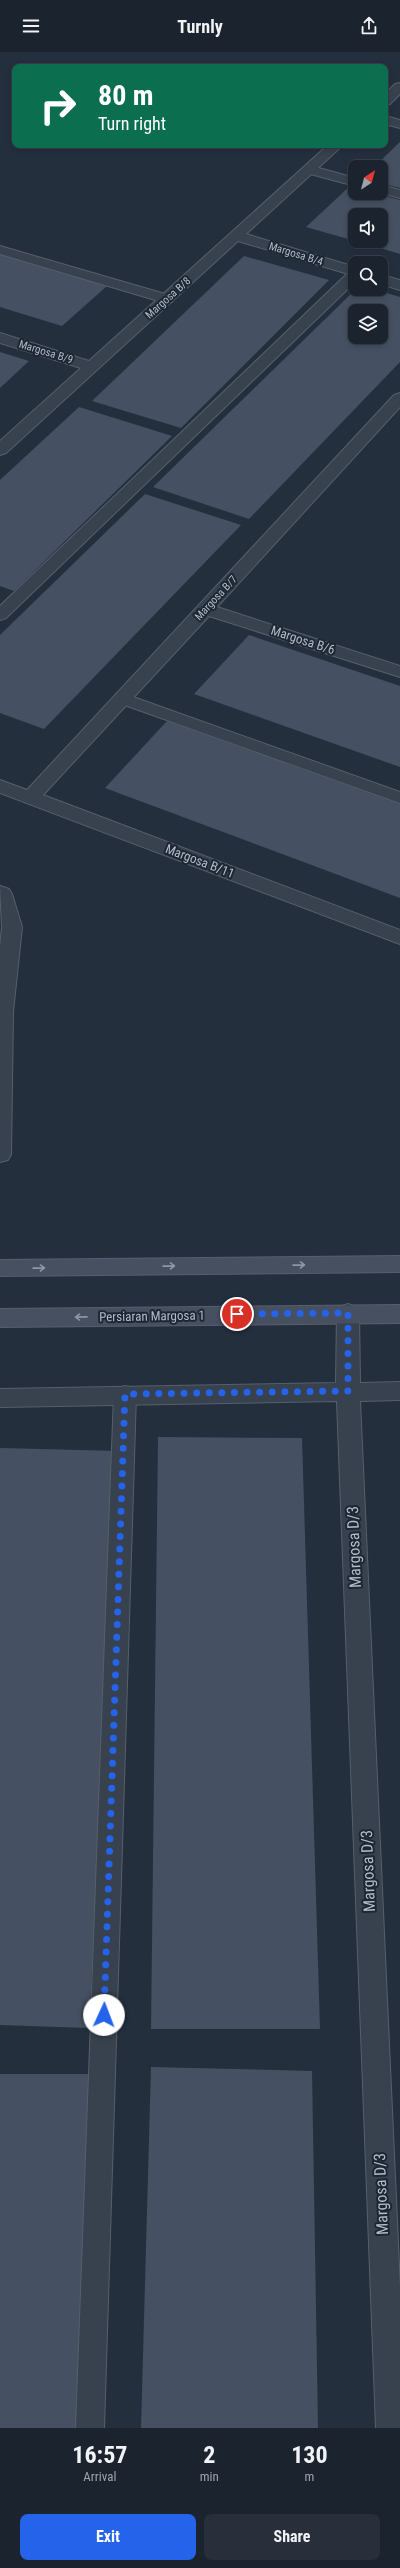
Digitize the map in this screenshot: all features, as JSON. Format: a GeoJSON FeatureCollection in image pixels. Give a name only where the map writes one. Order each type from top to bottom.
{"type":"FeatureCollection","features":[{"type":"Feature","properties":{"kind":"street"},"geometry":{"type":"LineString","coordinates":[[388,98],[400,87]]}},
{"type":"Feature","properties":{"kind":"street"},"geometry":{"type":"LineString","coordinates":[[388,121],[400,124]]}},
{"type":"Feature","properties":{"kind":"street","name":"Margosa B/8"},"geometry":{"type":"LineString","coordinates":[[3,443],[167,299],[332,148]]}},
{"type":"Feature","properties":{"kind":"street","name":"Margosa B/4"},"geometry":{"type":"LineString","coordinates":[[236,236],[348,271]]}},
{"type":"Feature","properties":{"kind":"street"},"geometry":{"type":"LineString","coordinates":[[388,281],[400,285]]}},
{"type":"Feature","properties":{"kind":"street","name":"Margosa B/9"},"geometry":{"type":"LineString","coordinates":[[0,338],[92,366]]}},
{"type":"Feature","properties":{"kind":"street","name":"Margosa B/7"},"geometry":{"type":"LineString","coordinates":[[31,797],[400,398]]}},
{"type":"Feature","properties":{"kind":"street","name":"Margosa B/6"},"geometry":{"type":"LineString","coordinates":[[206,609],[400,672]]}},
{"type":"Feature","properties":{"kind":"street","name":"Margosa B/11"},"geometry":{"type":"LineString","coordinates":[[0,786],[400,937]]}},
{"type":"Feature","properties":{"kind":"street"},"geometry":{"type":"LineString","coordinates":[[0,893],[2,894],[12,927],[3,1012],[0,1154]]}},
{"type":"Feature","properties":{"kind":"street"},"geometry":{"type":"LineString","coordinates":[[0,1268],[400,1264]]}},
{"type":"Feature","properties":{"kind":"street","name":"Persiaran Margosa 1"},"geometry":{"type":"LineString","coordinates":[[0,1318],[348,1313],[400,1314]]}},
{"type":"Feature","properties":{"kind":"street","name":"Margosa D/3"},"geometry":{"type":"LineString","coordinates":[[348,1313],[348,1391],[391,2428]]}},
{"type":"Feature","properties":{"kind":"street"},"geometry":{"type":"LineString","coordinates":[[0,1398],[125,1394],[400,1391]]}},
{"type":"Feature","properties":{"kind":"lane"},"geometry":{"type":"LineString","coordinates":[[308,169],[348,180]]}},
{"type":"Feature","properties":{"kind":"lane"},"geometry":{"type":"LineString","coordinates":[[388,191],[400,194]]}},
{"type":"Feature","properties":{"kind":"lane"},"geometry":{"type":"LineString","coordinates":[[0,250],[167,299]]}},
{"type":"Feature","properties":{"kind":"lane"},"geometry":{"type":"LineString","coordinates":[[0,615],[348,280]]}},
{"type":"Feature","properties":{"kind":"lane"},"geometry":{"type":"LineString","coordinates":[[122,698],[400,798]]}},
{"type":"Feature","properties":{"kind":"lane"},"geometry":{"type":"LineString","coordinates":[[90,2428],[125,1394]]}},
{"type":"Feature","properties":{"kind":"building"},"geometry":{"type":"Polygon","coordinates":[[[400,142],[400,188],[388,185],[388,160],[381,160],[400,142]]]}},
{"type":"Feature","properties":{"kind":"building"},"geometry":{"type":"Polygon","coordinates":[[[348,188],[348,200],[388,200],[388,197],[400,200],[400,254],[380,248],[388,248],[388,208],[348,208],[348,239],[306,227],[348,188]]]}},
{"type":"Feature","properties":{"kind":"building"},"geometry":{"type":"Polygon","coordinates":[[[0,254],[107,286],[62,326],[0,307],[0,254]]]}},
{"type":"Feature","properties":{"kind":"building"},"geometry":{"type":"Polygon","coordinates":[[[244,256],[329,280],[181,428],[92,401],[244,256]]]}},
{"type":"Feature","properties":{"kind":"building"},"geometry":{"type":"Polygon","coordinates":[[[388,293],[400,297],[400,362],[249,519],[153,487],[349,296],[388,296],[388,293]]]}},
{"type":"Feature","properties":{"kind":"building"},"geometry":{"type":"Polygon","coordinates":[[[0,352],[29,361],[0,388],[0,352]]]}},
{"type":"Feature","properties":{"kind":"building"},"geometry":{"type":"Polygon","coordinates":[[[79,407],[172,436],[14,591],[0,586],[0,480],[79,407]]]}},
{"type":"Feature","properties":{"kind":"building"},"geometry":{"type":"Polygon","coordinates":[[[145,494],[241,525],[44,729],[0,713],[0,635],[145,494]]]}},
{"type":"Feature","properties":{"kind":"building"},"geometry":{"type":"Polygon","coordinates":[[[249,635],[400,686],[400,767],[194,694],[249,635]]]}},
{"type":"Feature","properties":{"kind":"building"},"geometry":{"type":"Polygon","coordinates":[[[167,721],[400,804],[400,898],[105,788],[167,721]]]}},
{"type":"Feature","properties":{"kind":"building"},"geometry":{"type":"Polygon","coordinates":[[[158,1437],[302,1438],[320,2029],[151,2029],[158,1437]]]}},
{"type":"Feature","properties":{"kind":"building"},"geometry":{"type":"Polygon","coordinates":[[[0,1448],[118,1451],[89,2028],[0,2025],[0,1448]]]}},
{"type":"Feature","properties":{"kind":"building"},"geometry":{"type":"Polygon","coordinates":[[[151,2067],[312,2071],[318,2428],[141,2428],[151,2067]]]}},
{"type":"Feature","properties":{"kind":"building"},"geometry":{"type":"Polygon","coordinates":[[[0,2074],[89,2074],[78,2428],[0,2428],[0,2074]]]}},
{"type":"Feature","properties":{"kind":"route"},"geometry":{"type":"LineString","coordinates":[[104,2015],[125,1394],[348,1391],[348,1313],[237,1314]]}}]}
